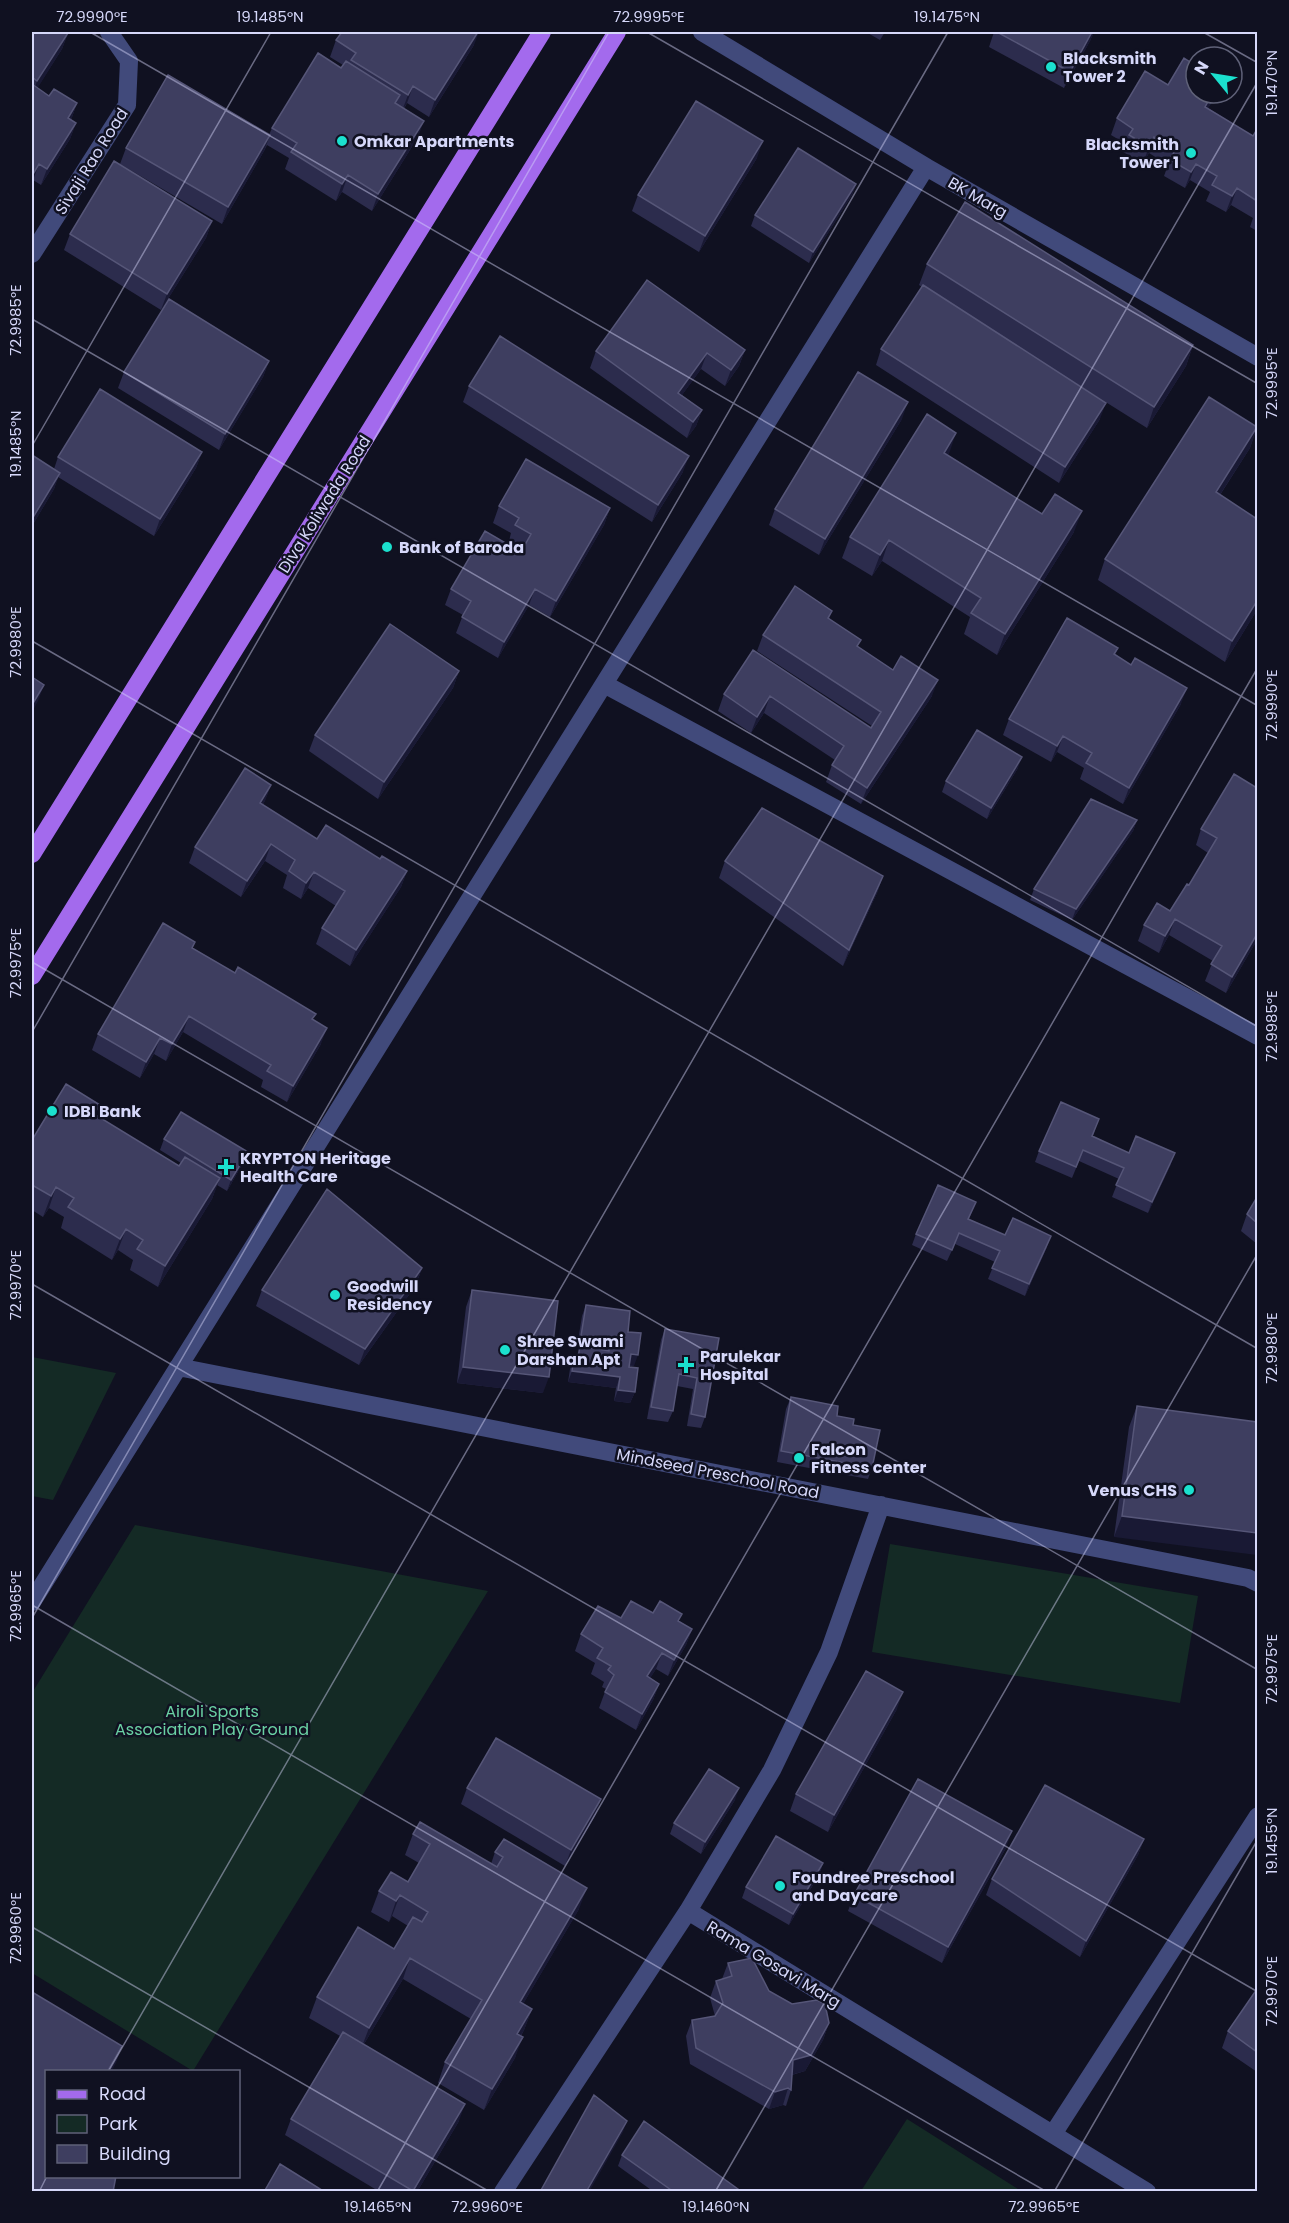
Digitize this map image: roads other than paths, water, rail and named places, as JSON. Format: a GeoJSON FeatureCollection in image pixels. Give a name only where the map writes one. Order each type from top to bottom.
{"type":"FeatureCollection","features":[{"type":"Feature","properties":{"kind":"main road"},"geometry":{"type":"LineString","coordinates":[[32,854],[542,32]]}},
{"type":"Feature","properties":{"kind":"main road","name":"Diva Koliwada Road"},"geometry":{"type":"LineString","coordinates":[[32,976],[616,32]]}},
{"type":"Feature","properties":{"kind":"street","name":"Sivaji Rao Road"},"geometry":{"type":"LineString","coordinates":[[32,254],[127,105],[129,61],[109,32]]}},
{"type":"Feature","properties":{"kind":"street","name":"BK Marg"},"geometry":{"type":"LineString","coordinates":[[702,32],[926,167],[1257,357]]}},
{"type":"Feature","properties":{"kind":"street"},"geometry":{"type":"LineString","coordinates":[[32,1602],[926,167]]}},
{"type":"Feature","properties":{"kind":"street"},"geometry":{"type":"LineString","coordinates":[[604,684],[1257,1036]]}},
{"type":"Feature","properties":{"kind":"street","name":"Mindseed Preschool Road"},"geometry":{"type":"LineString","coordinates":[[178,1367],[1237,1576],[1257,1583]]}},
{"type":"Feature","properties":{"kind":"street"},"geometry":{"type":"LineString","coordinates":[[688,1911],[772,1770],[829,1652],[880,1505]]}},
{"type":"Feature","properties":{"kind":"street"},"geometry":{"type":"LineString","coordinates":[[1053,2134],[1257,1816]]}},
{"type":"Feature","properties":{"kind":"street","name":"Rama Gosavi Marg"},"geometry":{"type":"LineString","coordinates":[[502,2192],[688,1911],[1147,2192]]}},
{"type":"Feature","properties":{"kind":"place","name":"Blacksmith Tower 2"},"geometry":{"type":"Point","coordinates":[1051,67]}},
{"type":"Feature","properties":{"kind":"place","name":"Omkar Apartments"},"geometry":{"type":"Point","coordinates":[342,141]}},
{"type":"Feature","properties":{"kind":"place","name":"Blacksmith Tower 1"},"geometry":{"type":"Point","coordinates":[1191,153]}},
{"type":"Feature","properties":{"kind":"place","name":"Bank of Baroda"},"geometry":{"type":"Point","coordinates":[387,547]}},
{"type":"Feature","properties":{"kind":"place","name":"IDBI Bank"},"geometry":{"type":"Point","coordinates":[52,1111]}},
{"type":"Feature","properties":{"kind":"place","name":"KRYPTON Heritage Health Care"},"geometry":{"type":"Point","coordinates":[226,1167]}},
{"type":"Feature","properties":{"kind":"place","name":"Goodwill Residency"},"geometry":{"type":"Point","coordinates":[335,1295]}},
{"type":"Feature","properties":{"kind":"place","name":"Shree Swami Darshan Apt"},"geometry":{"type":"Point","coordinates":[505,1350]}},
{"type":"Feature","properties":{"kind":"place","name":"Parulekar Hospital"},"geometry":{"type":"Point","coordinates":[686,1365]}},
{"type":"Feature","properties":{"kind":"place","name":"Falcon Fitness center"},"geometry":{"type":"Point","coordinates":[799,1458]}},
{"type":"Feature","properties":{"kind":"place","name":"Venus CHS"},"geometry":{"type":"Point","coordinates":[1189,1490]}},
{"type":"Feature","properties":{"kind":"place","name":"Foundree Preschool and Daycare"},"geometry":{"type":"Point","coordinates":[780,1886]}},
{"type":"Feature","properties":{"kind":"park label","name":"Airoli Sports Association Play Ground"},"geometry":{"type":"Point","coordinates":[212,1720]}}]}
